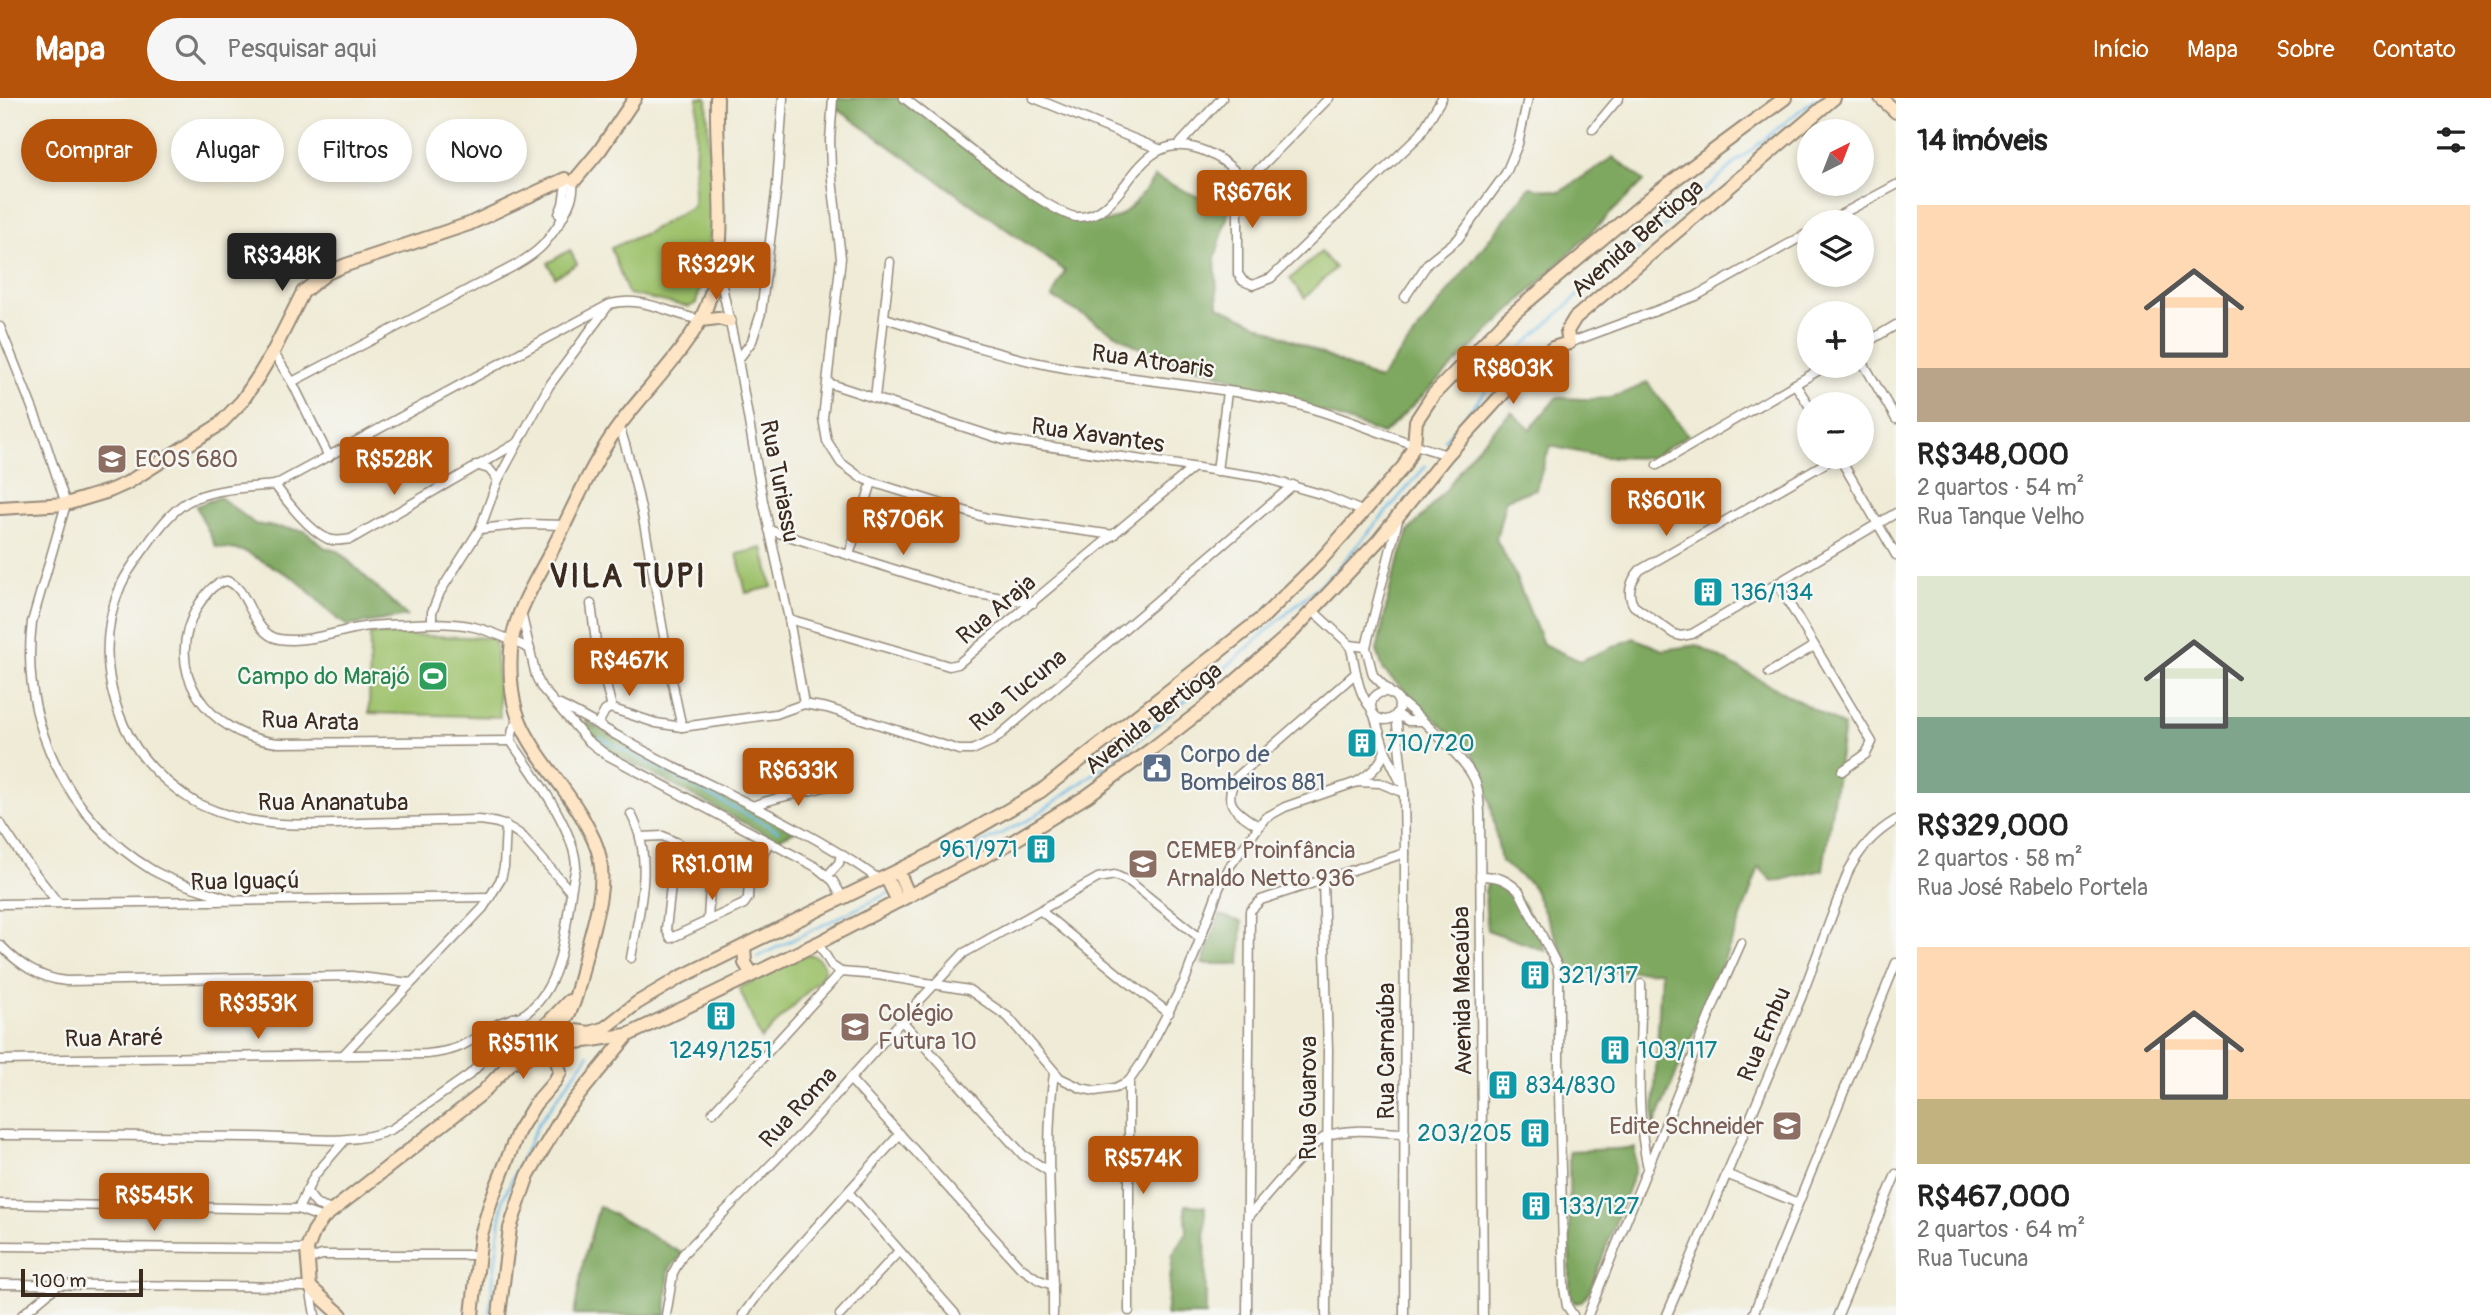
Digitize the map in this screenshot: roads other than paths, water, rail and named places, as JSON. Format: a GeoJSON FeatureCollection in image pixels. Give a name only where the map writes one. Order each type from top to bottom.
{"type":"FeatureCollection","features":[{"type":"Feature","properties":{"kind":"street"},"geometry":{"type":"LineString","coordinates":[[292,382],[521,261],[543,245],[563,204],[570,180],[596,147],[628,98]]}},
{"type":"Feature","properties":{"kind":"street"},"geometry":{"type":"LineString","coordinates":[[0,508],[66,504],[92,498],[127,483],[219,425],[242,401],[273,352],[297,300],[312,283],[327,273],[469,224],[570,180],[600,150],[635,98]]}},
{"type":"Feature","properties":{"kind":"street"},"geometry":{"type":"LineString","coordinates":[[480,1095],[552,1028],[565,1021],[600,893],[600,859],[596,844],[577,808],[519,720],[512,685],[512,640],[521,612],[564,525],[619,425],[701,320],[718,266],[721,234],[717,98]]}},
{"type":"Feature","properties":{"kind":"street"},"geometry":{"type":"LineString","coordinates":[[738,360],[752,341],[761,313],[777,185],[783,98]]}},
{"type":"Feature","properties":{"kind":"street"},"geometry":{"type":"LineString","coordinates":[[833,98],[831,170],[841,258],[823,418],[827,441],[841,463],[872,482],[987,518],[1115,535]]}},
{"type":"Feature","properties":{"kind":"street"},"geometry":{"type":"LineString","coordinates":[[904,98],[1038,198],[1059,211],[1077,217],[1095,212],[1106,204],[1149,156],[1159,149],[1192,147],[1217,156],[1238,173],[1245,183]]}},
{"type":"Feature","properties":{"kind":"street"},"geometry":{"type":"LineString","coordinates":[[1034,98],[1159,149]]}},
{"type":"Feature","properties":{"kind":"street"},"geometry":{"type":"LineString","coordinates":[[1178,146],[1222,98]]}},
{"type":"Feature","properties":{"kind":"street"},"geometry":{"type":"LineString","coordinates":[[1329,98],[1245,183],[1238,209],[1236,267],[1240,278],[1247,284],[1260,284],[1271,278],[1396,159],[1420,135],[1442,98]]}},
{"type":"Feature","properties":{"kind":"street"},"geometry":{"type":"LineString","coordinates":[[1405,297],[1428,262],[1458,239],[1506,173],[1518,144],[1528,98]]}},
{"type":"Feature","properties":{"kind":"street"},"geometry":{"type":"LineString","coordinates":[[1593,129],[1619,98]]}},
{"type":"Feature","properties":{"kind":"street","name":"Avenida Bertioga"},"geometry":{"type":"LineString","coordinates":[[552,1028],[590,1033],[613,1023],[657,990],[888,876],[1041,791],[1093,752],[1262,618],[1292,590],[1404,466],[1413,445],[1416,421],[1433,395],[1508,317],[1655,194],[1785,98]]}},
{"type":"Feature","properties":{"kind":"street","name":"Avenida Bertioga"},"geometry":{"type":"LineString","coordinates":[[499,1315],[510,1228],[528,1175],[565,1112],[628,1035],[818,943],[1044,823],[1121,772],[1206,707],[1284,639],[1378,541],[1447,455],[1531,363],[1553,348],[1569,342],[1567,331],[1575,318],[1835,98]]}},
{"type":"Feature","properties":{"kind":"street"},"geometry":{"type":"LineString","coordinates":[[1881,98],[1896,112]]}},
{"type":"Feature","properties":{"kind":"street"},"geometry":{"type":"LineString","coordinates":[[1849,210],[1896,185]]}},
{"type":"Feature","properties":{"kind":"street"},"geometry":{"type":"LineString","coordinates":[[1569,342],[1696,296],[1797,239]]}},
{"type":"Feature","properties":{"kind":"street"},"geometry":{"type":"LineString","coordinates":[[875,398],[890,261]]}},
{"type":"Feature","properties":{"kind":"street","name":"Rua Turiassu"},"geometry":{"type":"LineString","coordinates":[[718,266],[804,704]]}},
{"type":"Feature","properties":{"kind":"street","name":"Rua Ananatuba"},"geometry":{"type":"LineString","coordinates":[[506,825],[477,820],[281,824],[245,821],[200,805],[179,791],[141,755],[129,736],[113,698],[107,639],[122,584],[156,531],[187,502],[217,493],[275,485],[610,304],[622,300],[646,303],[701,320]]}},
{"type":"Feature","properties":{"kind":"street"},"geometry":{"type":"LineString","coordinates":[[432,622],[432,612],[440,592],[480,529],[498,480],[549,386],[610,304]]}},
{"type":"Feature","properties":{"kind":"street"},"geometry":{"type":"LineString","coordinates":[[701,320],[718,318],[729,321]]}},
{"type":"Feature","properties":{"kind":"street","name":"Rua Atroaris"},"geometry":{"type":"LineString","coordinates":[[885,318],[1047,365],[1270,398],[1310,407],[1447,455]]}},
{"type":"Feature","properties":{"kind":"street"},"geometry":{"type":"LineString","coordinates":[[1874,338],[1896,325]]}},
{"type":"Feature","properties":{"kind":"street"},"geometry":{"type":"LineString","coordinates":[[0,327],[43,435],[66,504],[32,622],[30,669],[37,720],[53,759],[76,799],[95,822],[132,856],[153,870],[233,901]]}},
{"type":"Feature","properties":{"kind":"street"},"geometry":{"type":"LineString","coordinates":[[273,352],[292,382],[329,457]]}},
{"type":"Feature","properties":{"kind":"street"},"geometry":{"type":"LineString","coordinates":[[1657,465],[1805,378]]}},
{"type":"Feature","properties":{"kind":"street"},"geometry":{"type":"LineString","coordinates":[[1872,378],[1896,419]]}},
{"type":"Feature","properties":{"kind":"street","name":"Rua Xavantes"},"geometry":{"type":"LineString","coordinates":[[828,383],[1004,440],[1261,477],[1293,485],[1364,512]]}},
{"type":"Feature","properties":{"kind":"street"},"geometry":{"type":"LineString","coordinates":[[1795,384],[1800,392]]}},
{"type":"Feature","properties":{"kind":"street"},"geometry":{"type":"LineString","coordinates":[[1217,471],[1227,392]]}},
{"type":"Feature","properties":{"kind":"street"},"geometry":{"type":"LineString","coordinates":[[619,425],[647,540],[669,674],[682,727]]}},
{"type":"Feature","properties":{"kind":"street"},"geometry":{"type":"LineString","coordinates":[[275,485],[318,533],[338,541],[351,539],[519,442]]}},
{"type":"Feature","properties":{"kind":"street"},"geometry":{"type":"LineString","coordinates":[[476,465],[489,469],[498,480]]}},
{"type":"Feature","properties":{"kind":"street","name":"Rua Araja"},"geometry":{"type":"LineString","coordinates":[[789,619],[949,666],[962,662],[1194,468]]}},
{"type":"Feature","properties":{"kind":"street"},"geometry":{"type":"LineString","coordinates":[[1816,469],[1649,564],[1636,575],[1630,590],[1631,602],[1674,634],[1692,634],[1896,513]]}},
{"type":"Feature","properties":{"kind":"street"},"geometry":{"type":"LineString","coordinates":[[1844,469],[1896,555]]}},
{"type":"Feature","properties":{"kind":"street"},"geometry":{"type":"LineString","coordinates":[[849,555],[872,482]]}},
{"type":"Feature","properties":{"kind":"street","name":"Rua Tucuna"},"geometry":{"type":"LineString","coordinates":[[804,704],[827,708],[945,747],[960,750],[982,747],[994,740],[1293,485]]}},
{"type":"Feature","properties":{"kind":"street"},"geometry":{"type":"LineString","coordinates":[[1350,645],[1366,647],[1400,514]]}},
{"type":"Feature","properties":{"kind":"street"},"geometry":{"type":"LineString","coordinates":[[480,529],[526,524],[564,525]]}},
{"type":"Feature","properties":{"kind":"street"},"geometry":{"type":"LineString","coordinates":[[769,530],[966,592],[1033,603]]}},
{"type":"Feature","properties":{"kind":"street","name":"Rua Arata"},"geometry":{"type":"LineString","coordinates":[[511,741],[258,741],[227,727],[198,700],[190,680],[186,648],[189,628],[206,593],[222,582],[233,583],[263,630],[281,639],[304,639],[360,627],[432,622],[466,624],[487,629],[530,649]]}},
{"type":"Feature","properties":{"kind":"street"},"geometry":{"type":"LineString","coordinates":[[1776,583],[1872,742],[1867,754],[1842,771]]}},
{"type":"Feature","properties":{"kind":"street"},"geometry":{"type":"LineString","coordinates":[[591,604],[597,650],[612,708]]}},
{"type":"Feature","properties":{"kind":"street"},"geometry":{"type":"LineString","coordinates":[[1312,610],[1350,645],[1365,701],[1372,711],[1385,750],[1404,790]]}},
{"type":"Feature","properties":{"kind":"street"},"geometry":{"type":"LineString","coordinates":[[521,612],[541,687],[587,740],[605,754],[828,875],[843,898]]}},
{"type":"Feature","properties":{"kind":"street"},"geometry":{"type":"LineString","coordinates":[[1769,673],[1814,646]]}},
{"type":"Feature","properties":{"kind":"street","name":"Avenida Macaúba"},"geometry":{"type":"LineString","coordinates":[[1366,647],[1369,668],[1373,675],[1469,769],[1476,783],[1480,813],[1483,1315]]}},
{"type":"Feature","properties":{"kind":"street"},"geometry":{"type":"LineString","coordinates":[[1258,826],[1236,811],[1231,804],[1229,796],[1237,777],[1356,673]]}},
{"type":"Feature","properties":{"kind":"street"},"geometry":{"type":"LineString","coordinates":[[1372,711],[1377,695],[1382,692],[1394,696],[1399,705],[1397,715]]}},
{"type":"Feature","properties":{"kind":"street"},"geometry":{"type":"LineString","coordinates":[[555,703],[841,854],[888,876],[904,899]]}},
{"type":"Feature","properties":{"kind":"street"},"geometry":{"type":"LineString","coordinates":[[598,724],[605,711],[612,708],[656,723],[682,727],[776,714],[804,704]]}},
{"type":"Feature","properties":{"kind":"street"},"geometry":{"type":"LineString","coordinates":[[1372,711],[1386,720],[1397,715]]}},
{"type":"Feature","properties":{"kind":"street"},"geometry":{"type":"LineString","coordinates":[[1397,715],[1408,721],[1422,721]]}},
{"type":"Feature","properties":{"kind":"street","name":"Rua Carnaúba"},"geometry":{"type":"LineString","coordinates":[[1397,715],[1404,790],[1405,853],[1404,1315]]}},
{"type":"Feature","properties":{"kind":"street"},"geometry":{"type":"LineString","coordinates":[[0,1135],[287,1137],[345,1140],[378,1136],[454,1086],[478,1066],[513,1018],[524,1015],[541,999],[549,985],[559,954],[576,867],[573,843],[511,741],[513,729],[519,720]]}},
{"type":"Feature","properties":{"kind":"street"},"geometry":{"type":"LineString","coordinates":[[818,943],[832,966],[841,972],[970,990],[1016,1026],[1044,1056],[1054,1073],[1067,1083],[1095,1091],[1115,1088],[1129,1081],[1135,1074],[1169,1013],[1185,980],[1219,888],[1230,866],[1258,826],[1272,813],[1285,807],[1357,782],[1380,762],[1385,750]]}},
{"type":"Feature","properties":{"kind":"street"},"geometry":{"type":"LineString","coordinates":[[1357,782],[1380,783],[1404,790]]}},
{"type":"Feature","properties":{"kind":"street"},"geometry":{"type":"LineString","coordinates":[[753,806],[774,798],[834,784]]}},
{"type":"Feature","properties":{"kind":"street"},"geometry":{"type":"LineString","coordinates":[[631,814],[640,837],[643,881],[631,958]]}},
{"type":"Feature","properties":{"kind":"street","name":"Rua Embu"},"geometry":{"type":"LineString","coordinates":[[1667,1315],[1801,998],[1849,870],[1868,840],[1896,820]]}},
{"type":"Feature","properties":{"kind":"street"},"geometry":{"type":"LineString","coordinates":[[0,823],[58,902]]}},
{"type":"Feature","properties":{"kind":"street"},"geometry":{"type":"LineString","coordinates":[[506,825],[523,837],[570,891]]}},
{"type":"Feature","properties":{"kind":"street"},"geometry":{"type":"LineString","coordinates":[[343,1055],[474,919],[491,897],[504,867],[506,825]]}},
{"type":"Feature","properties":{"kind":"street"},"geometry":{"type":"LineString","coordinates":[[640,837],[659,835],[743,878],[749,877]]}},
{"type":"Feature","properties":{"kind":"street"},"geometry":{"type":"LineString","coordinates":[[676,842],[667,934],[671,938],[747,901],[749,877],[769,842]]}},
{"type":"Feature","properties":{"kind":"street"},"geometry":{"type":"LineString","coordinates":[[1247,1315],[1250,911],[1261,900],[1405,853]]}},
{"type":"Feature","properties":{"kind":"street"},"geometry":{"type":"LineString","coordinates":[[828,875],[839,863],[841,854]]}},
{"type":"Feature","properties":{"kind":"street"},"geometry":{"type":"LineString","coordinates":[[708,919],[710,886],[720,865]]}},
{"type":"Feature","properties":{"kind":"street","name":"Rua Roma"},"geometry":{"type":"LineString","coordinates":[[666,1315],[673,1273],[682,1254],[803,1132],[964,953],[1080,887],[1098,878],[1115,875],[1130,882],[1200,938]]}},
{"type":"Feature","properties":{"kind":"street"},"geometry":{"type":"LineString","coordinates":[[1480,876],[1498,876],[1509,881],[1519,891],[1552,953],[1559,978],[1564,1287],[1567,1306],[1573,1315]]}},
{"type":"Feature","properties":{"kind":"street"},"geometry":{"type":"LineString","coordinates":[[176,881],[180,890],[176,902]]}},
{"type":"Feature","properties":{"kind":"street","name":"Rua Guarova"},"geometry":{"type":"LineString","coordinates":[[1323,881],[1328,1050],[1326,1315]]}},
{"type":"Feature","properties":{"kind":"street","name":"Rua Iguaçú"},"geometry":{"type":"LineString","coordinates":[[0,904],[491,897]]}},
{"type":"Feature","properties":{"kind":"street"},"geometry":{"type":"LineString","coordinates":[[1041,911],[1169,1013]]}},
{"type":"Feature","properties":{"kind":"street"},"geometry":{"type":"LineString","coordinates":[[1588,1315],[1741,943]]}},
{"type":"Feature","properties":{"kind":"street"},"geometry":{"type":"LineString","coordinates":[[0,945],[36,975],[65,982],[352,976],[410,983]]}},
{"type":"Feature","properties":{"kind":"street"},"geometry":{"type":"LineString","coordinates":[[744,946],[745,963],[752,974]]}},
{"type":"Feature","properties":{"kind":"street"},"geometry":{"type":"LineString","coordinates":[[1754,1315],[1896,963]]}},
{"type":"Feature","properties":{"kind":"street"},"geometry":{"type":"LineString","coordinates":[[713,1112],[841,972]]}},
{"type":"Feature","properties":{"kind":"street"},"geometry":{"type":"LineString","coordinates":[[1641,984],[1639,1112],[1648,1168]]}},
{"type":"Feature","properties":{"kind":"street","name":"Rua Araré"},"geometry":{"type":"LineString","coordinates":[[0,1060],[427,1054],[449,1052],[463,1047],[498,1023],[513,1018]]}},
{"type":"Feature","properties":{"kind":"street"},"geometry":{"type":"LineString","coordinates":[[902,1021],[1023,1155],[1050,1172]]}},
{"type":"Feature","properties":{"kind":"street"},"geometry":{"type":"LineString","coordinates":[[315,1315],[307,1255],[314,1231],[327,1214],[497,1083],[528,1054],[560,1036],[552,1028]]}},
{"type":"Feature","properties":{"kind":"street"},"geometry":{"type":"LineString","coordinates":[[552,1042],[560,1044],[628,1035]]}},
{"type":"Feature","properties":{"kind":"street"},"geometry":{"type":"LineString","coordinates":[[472,1315],[478,1255],[488,1209],[518,1132],[535,1104],[560,1072],[552,1042]]}},
{"type":"Feature","properties":{"kind":"street"},"geometry":{"type":"LineString","coordinates":[[1053,1315],[1050,1172],[1051,1093],[1054,1073]]}},
{"type":"Feature","properties":{"kind":"street"},"geometry":{"type":"LineString","coordinates":[[850,1079],[1020,1267],[1040,1280],[1054,1285]]}},
{"type":"Feature","properties":{"kind":"street"},"geometry":{"type":"LineString","coordinates":[[1129,1081],[1129,1311]]}},
{"type":"Feature","properties":{"kind":"street"},"geometry":{"type":"LineString","coordinates":[[1249,1215],[1287,1173],[1327,1135],[1342,1132],[1405,1133]]}},
{"type":"Feature","properties":{"kind":"street"},"geometry":{"type":"LineString","coordinates":[[744,1315],[767,1282],[900,1134]]}},
{"type":"Feature","properties":{"kind":"street"},"geometry":{"type":"LineString","coordinates":[[298,1209],[314,1176],[345,1140]]}},
{"type":"Feature","properties":{"kind":"street"},"geometry":{"type":"LineString","coordinates":[[1726,1174],[1798,1203]]}},
{"type":"Feature","properties":{"kind":"street"},"geometry":{"type":"LineString","coordinates":[[1838,1315],[1896,1174]]}},
{"type":"Feature","properties":{"kind":"street"},"geometry":{"type":"LineString","coordinates":[[306,1191],[327,1214]]}},
{"type":"Feature","properties":{"kind":"street"},"geometry":{"type":"LineString","coordinates":[[848,1192],[951,1313]]}},
{"type":"Feature","properties":{"kind":"street"},"geometry":{"type":"LineString","coordinates":[[0,1205],[298,1209],[327,1214]]}},
{"type":"Feature","properties":{"kind":"street"},"geometry":{"type":"LineString","coordinates":[[0,1246],[314,1257],[478,1255]]}},
{"type":"Feature","properties":{"kind":"street"},"geometry":{"type":"LineString","coordinates":[[840,1315],[899,1251]]}},
{"type":"Feature","properties":{"kind":"street"},"geometry":{"type":"LineString","coordinates":[[0,1284],[310,1287],[341,1315]]}},
{"type":"Feature","properties":{"kind":"street"},"geometry":{"type":"LineString","coordinates":[[22,1315],[59,1284]]}},
{"type":"Feature","properties":{"kind":"waterway"},"geometry":{"type":"LineString","coordinates":[[1445,440],[1526,343],[1581,293],[1634,253],[1735,163],[1814,99]]}},
{"type":"Feature","properties":{"kind":"waterway"},"geometry":{"type":"LineString","coordinates":[[945,862],[1032,818],[1113,760],[1217,675],[1335,571],[1426,466]]}},
{"type":"Feature","properties":{"kind":"waterway"},"geometry":{"type":"LineString","coordinates":[[601,738],[778,831]]}},
{"type":"Feature","properties":{"kind":"waterway"},"geometry":{"type":"LineString","coordinates":[[757,957],[889,893]]}},
{"type":"Feature","properties":{"kind":"waterway"},"geometry":{"type":"LineString","coordinates":[[489,1315],[503,1199],[538,1124],[589,1054]]}},
{"type":"Feature","properties":{"kind":"place","name":"ECOS 680"},"geometry":{"type":"Point","coordinates":[112,459]}},
{"type":"Feature","properties":{"kind":"place","name":"136/134"},"geometry":{"type":"Point","coordinates":[1708,592]}},
{"type":"Feature","properties":{"kind":"place","name":"Campo do Marajó"},"geometry":{"type":"Point","coordinates":[433,676]}},
{"type":"Feature","properties":{"kind":"place","name":"710/720"},"geometry":{"type":"Point","coordinates":[1362,743]}},
{"type":"Feature","properties":{"kind":"place","name":"Corpo de Bombeiros 881"},"geometry":{"type":"Point","coordinates":[1157,768]}},
{"type":"Feature","properties":{"kind":"place","name":"961/971"},"geometry":{"type":"Point","coordinates":[1041,849]}},
{"type":"Feature","properties":{"kind":"place","name":"CEMEB Proinfância Arnaldo Netto 936"},"geometry":{"type":"Point","coordinates":[1143,864]}},
{"type":"Feature","properties":{"kind":"place","name":"321/317"},"geometry":{"type":"Point","coordinates":[1535,975]}},
{"type":"Feature","properties":{"kind":"place","name":"1249/1251"},"geometry":{"type":"Point","coordinates":[721,1016]}},
{"type":"Feature","properties":{"kind":"place","name":"Colégio Futura 10"},"geometry":{"type":"Point","coordinates":[855,1027]}},
{"type":"Feature","properties":{"kind":"place","name":"103/117"},"geometry":{"type":"Point","coordinates":[1615,1050]}},
{"type":"Feature","properties":{"kind":"place","name":"834/830"},"geometry":{"type":"Point","coordinates":[1503,1085]}},
{"type":"Feature","properties":{"kind":"place","name":"Edite Schneider"},"geometry":{"type":"Point","coordinates":[1787,1126]}},
{"type":"Feature","properties":{"kind":"place","name":"203/205"},"geometry":{"type":"Point","coordinates":[1535,1133]}},
{"type":"Feature","properties":{"kind":"place","name":"133/127"},"geometry":{"type":"Point","coordinates":[1536,1206]}},
{"type":"Feature","properties":{"kind":"district","name":"VILA TUPI"},"geometry":{"type":"Point","coordinates":[628,576]}}]}
